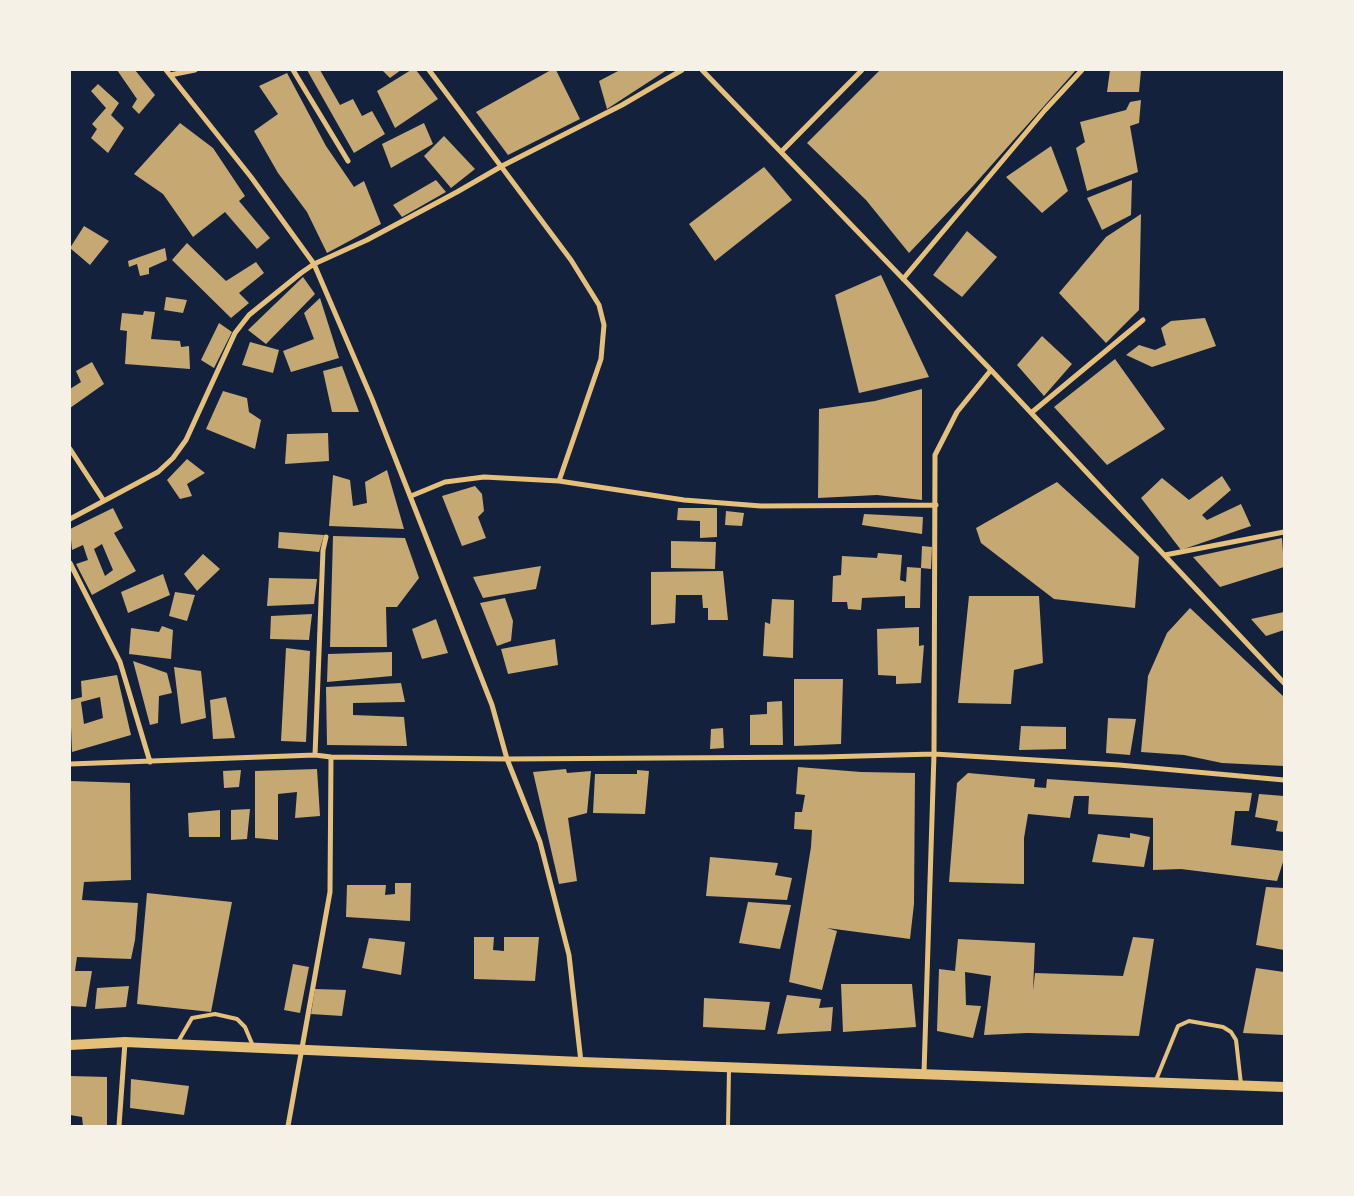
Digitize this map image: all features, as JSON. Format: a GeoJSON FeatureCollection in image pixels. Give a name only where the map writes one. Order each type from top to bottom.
{"type":"FeatureCollection","features":[{"type":"Feature","properties":{"kind":"main road"},"geometry":{"type":"LineString","coordinates":[[73,1044],[124,1042],[581,1062],[1284,1087]]}},
{"type":"Feature","properties":{"kind":"street"},"geometry":{"type":"LineString","coordinates":[[166,70],[251,177],[314,264],[372,399],[492,705],[507,759],[534,826],[554,893],[569,955],[581,1062]]}},
{"type":"Feature","properties":{"kind":"street"},"geometry":{"type":"LineString","coordinates":[[170,75],[195,70]]}},
{"type":"Feature","properties":{"kind":"street"},"geometry":{"type":"LineString","coordinates":[[293,70],[348,161]]}},
{"type":"Feature","properties":{"kind":"street"},"geometry":{"type":"LineString","coordinates":[[429,70],[576,267],[599,305],[604,325],[601,359],[559,481]]}},
{"type":"Feature","properties":{"kind":"street"},"geometry":{"type":"LineString","coordinates":[[70,519],[158,472],[173,458],[186,440],[235,332],[249,315],[314,264],[367,240],[502,166],[622,105],[682,70]]}},
{"type":"Feature","properties":{"kind":"street"},"geometry":{"type":"LineString","coordinates":[[702,70],[1031,413],[1284,683]]}},
{"type":"Feature","properties":{"kind":"street"},"geometry":{"type":"LineString","coordinates":[[781,152],[862,70]]}},
{"type":"Feature","properties":{"kind":"street"},"geometry":{"type":"LineString","coordinates":[[903,279],[1045,110],[1082,70]]}},
{"type":"Feature","properties":{"kind":"street"},"geometry":{"type":"LineString","coordinates":[[1031,413],[1143,320]]}},
{"type":"Feature","properties":{"kind":"street"},"geometry":{"type":"LineString","coordinates":[[924,1073],[934,754],[935,454],[956,412],[990,370]]}},
{"type":"Feature","properties":{"kind":"street"},"geometry":{"type":"LineString","coordinates":[[70,448],[104,501]]}},
{"type":"Feature","properties":{"kind":"street"},"geometry":{"type":"LineString","coordinates":[[411,496],[445,482],[484,477],[559,481],[684,500],[761,506],[936,504]]}},
{"type":"Feature","properties":{"kind":"street"},"geometry":{"type":"LineString","coordinates":[[1165,556],[1284,532]]}},
{"type":"Feature","properties":{"kind":"street"},"geometry":{"type":"LineString","coordinates":[[315,754],[322,560],[326,537]]}},
{"type":"Feature","properties":{"kind":"street"},"geometry":{"type":"LineString","coordinates":[[70,563],[120,662],[150,762]]}},
{"type":"Feature","properties":{"kind":"street"},"geometry":{"type":"LineString","coordinates":[[70,764],[315,754],[331,757],[507,759],[813,758],[934,754],[1119,765],[1284,780]]}},
{"type":"Feature","properties":{"kind":"street"},"geometry":{"type":"LineString","coordinates":[[288,1126],[330,892],[331,757]]}},
{"type":"Feature","properties":{"kind":"street"},"geometry":{"type":"LineString","coordinates":[[119,1126],[124,1042]]}},
{"type":"Feature","properties":{"kind":"lane"},"geometry":{"type":"LineString","coordinates":[[177,1044],[192,1018],[215,1014],[237,1019],[245,1027],[254,1047]]}},
{"type":"Feature","properties":{"kind":"lane"},"geometry":{"type":"LineString","coordinates":[[1155,1082],[1178,1026],[1188,1021],[1224,1027],[1231,1032],[1236,1040],[1241,1086]]}},
{"type":"Feature","properties":{"kind":"lane"},"geometry":{"type":"LineString","coordinates":[[728,1126],[729,1067]]}},
{"type":"Feature","properties":{"kind":"building"},"geometry":{"type":"Polygon","coordinates":[[[117,70],[135,70],[155,95],[139,114],[132,107],[137,99],[117,70]]]}},
{"type":"Feature","properties":{"kind":"building"},"geometry":{"type":"Polygon","coordinates":[[[307,70],[320,70],[340,105],[353,99],[362,116],[372,111],[385,134],[354,153],[307,70]]]}},
{"type":"Feature","properties":{"kind":"building"},"geometry":{"type":"Polygon","coordinates":[[[382,70],[401,70],[390,78],[382,70]]]}},
{"type":"Feature","properties":{"kind":"building"},"geometry":{"type":"Polygon","coordinates":[[[411,70],[416,70],[438,99],[395,128],[377,91],[411,70]]]}},
{"type":"Feature","properties":{"kind":"building"},"geometry":{"type":"Polygon","coordinates":[[[551,70],[556,70],[580,119],[508,155],[476,112],[551,70]]]}},
{"type":"Feature","properties":{"kind":"building"},"geometry":{"type":"Polygon","coordinates":[[[620,70],[667,70],[607,109],[599,81],[620,70]]]}},
{"type":"Feature","properties":{"kind":"building"},"geometry":{"type":"Polygon","coordinates":[[[880,70],[1076,70],[973,186],[909,253],[866,200],[807,143],[880,70]]]}},
{"type":"Feature","properties":{"kind":"building"},"geometry":{"type":"Polygon","coordinates":[[[1110,70],[1141,70],[1139,92],[1107,92],[1110,70]]]}},
{"type":"Feature","properties":{"kind":"building"},"geometry":{"type":"Polygon","coordinates":[[[287,73],[326,146],[354,187],[364,181],[381,224],[327,253],[307,212],[278,173],[254,131],[278,114],[259,86],[287,73]]]}},
{"type":"Feature","properties":{"kind":"building"},"geometry":{"type":"Polygon","coordinates":[[[98,84],[119,103],[111,115],[124,128],[108,153],[91,138],[97,129],[92,124],[106,108],[91,91],[98,84]]]}},
{"type":"Feature","properties":{"kind":"building"},"geometry":{"type":"Polygon","coordinates":[[[1141,100],[1139,123],[1130,126],[1138,172],[1087,191],[1076,148],[1085,142],[1080,122],[1126,110],[1130,102],[1141,100]]]}},
{"type":"Feature","properties":{"kind":"building"},"geometry":{"type":"Polygon","coordinates":[[[180,123],[213,148],[245,196],[239,201],[270,238],[257,249],[225,212],[193,237],[163,194],[134,174],[180,123]]]}},
{"type":"Feature","properties":{"kind":"building"},"geometry":{"type":"Polygon","coordinates":[[[424,123],[433,144],[391,168],[382,144],[424,123]]]}},
{"type":"Feature","properties":{"kind":"building"},"geometry":{"type":"Polygon","coordinates":[[[444,136],[475,169],[451,188],[424,156],[444,136]]]}},
{"type":"Feature","properties":{"kind":"building"},"geometry":{"type":"Polygon","coordinates":[[[1051,146],[1068,191],[1042,213],[1006,177],[1051,146]]]}},
{"type":"Feature","properties":{"kind":"building"},"geometry":{"type":"Polygon","coordinates":[[[764,167],[792,200],[715,261],[689,224],[764,167]]]}},
{"type":"Feature","properties":{"kind":"building"},"geometry":{"type":"Polygon","coordinates":[[[436,180],[446,192],[402,217],[393,205],[436,180]]]}},
{"type":"Feature","properties":{"kind":"building"},"geometry":{"type":"Polygon","coordinates":[[[1132,180],[1131,215],[1102,230],[1087,198],[1132,180]]]}},
{"type":"Feature","properties":{"kind":"building"},"geometry":{"type":"Polygon","coordinates":[[[1141,214],[1139,310],[1106,343],[1059,293],[1106,237],[1141,214]]]}},
{"type":"Feature","properties":{"kind":"building"},"geometry":{"type":"Polygon","coordinates":[[[84,226],[109,241],[90,265],[70,248],[84,226]]]}},
{"type":"Feature","properties":{"kind":"building"},"geometry":{"type":"Polygon","coordinates":[[[967,231],[997,257],[962,297],[933,275],[967,231]]]}},
{"type":"Feature","properties":{"kind":"building"},"geometry":{"type":"Polygon","coordinates":[[[187,243],[226,281],[256,262],[264,273],[239,293],[249,303],[231,318],[172,260],[187,243]]]}},
{"type":"Feature","properties":{"kind":"building"},"geometry":{"type":"Polygon","coordinates":[[[165,248],[167,260],[149,268],[149,274],[140,276],[137,264],[129,267],[128,261],[165,248]]]}},
{"type":"Feature","properties":{"kind":"building"},"geometry":{"type":"Polygon","coordinates":[[[881,275],[929,377],[859,393],[835,295],[881,275]]]}},
{"type":"Feature","properties":{"kind":"building"},"geometry":{"type":"Polygon","coordinates":[[[303,277],[315,294],[266,344],[248,330],[303,277]]]}},
{"type":"Feature","properties":{"kind":"building"},"geometry":{"type":"Polygon","coordinates":[[[166,297],[187,300],[183,313],[164,310],[166,297]]]}},
{"type":"Feature","properties":{"kind":"building"},"geometry":{"type":"Polygon","coordinates":[[[320,298],[339,358],[291,372],[283,351],[314,339],[304,313],[320,298]]]}},
{"type":"Feature","properties":{"kind":"building"},"geometry":{"type":"Polygon","coordinates":[[[144,311],[155,312],[151,339],[180,341],[181,347],[189,346],[190,369],[125,364],[127,331],[120,330],[122,313],[143,315],[144,311]]]}},
{"type":"Feature","properties":{"kind":"building"},"geometry":{"type":"Polygon","coordinates":[[[1205,318],[1216,346],[1152,367],[1126,355],[1139,345],[1155,350],[1166,345],[1161,328],[1171,321],[1205,318]]]}},
{"type":"Feature","properties":{"kind":"building"},"geometry":{"type":"Polygon","coordinates":[[[219,323],[232,332],[214,368],[201,360],[219,323]]]}},
{"type":"Feature","properties":{"kind":"building"},"geometry":{"type":"Polygon","coordinates":[[[1042,336],[1072,364],[1044,396],[1017,365],[1042,336]]]}},
{"type":"Feature","properties":{"kind":"building"},"geometry":{"type":"Polygon","coordinates":[[[250,342],[279,350],[273,373],[242,365],[250,342]]]}},
{"type":"Feature","properties":{"kind":"building"},"geometry":{"type":"Polygon","coordinates":[[[1115,359],[1165,429],[1107,465],[1054,407],[1115,359]]]}},
{"type":"Feature","properties":{"kind":"building"},"geometry":{"type":"Polygon","coordinates":[[[92,362],[104,384],[70,408],[70,389],[81,382],[76,371],[92,362]]]}},
{"type":"Feature","properties":{"kind":"building"},"geometry":{"type":"Polygon","coordinates":[[[342,366],[359,412],[332,412],[323,371],[342,366]]]}},
{"type":"Feature","properties":{"kind":"building"},"geometry":{"type":"Polygon","coordinates":[[[922,389],[922,500],[877,495],[818,498],[819,409],[875,401],[922,389]]]}},
{"type":"Feature","properties":{"kind":"building"},"geometry":{"type":"Polygon","coordinates":[[[223,391],[247,398],[249,412],[261,420],[255,449],[206,429],[223,391]]]}},
{"type":"Feature","properties":{"kind":"building"},"geometry":{"type":"Polygon","coordinates":[[[328,433],[329,461],[285,464],[287,434],[328,433]]]}},
{"type":"Feature","properties":{"kind":"building"},"geometry":{"type":"Polygon","coordinates":[[[187,459],[205,473],[187,484],[192,496],[180,499],[167,480],[187,459]]]}},
{"type":"Feature","properties":{"kind":"building"},"geometry":{"type":"Polygon","coordinates":[[[387,470],[404,529],[329,526],[333,475],[350,480],[353,506],[367,503],[365,482],[387,470]]]}},
{"type":"Feature","properties":{"kind":"building"},"geometry":{"type":"Polygon","coordinates":[[[1222,476],[1231,490],[1202,515],[1207,520],[1241,504],[1251,526],[1181,550],[1141,498],[1162,478],[1189,500],[1222,476]]]}},
{"type":"Feature","properties":{"kind":"building"},"geometry":{"type":"Polygon","coordinates":[[[1057,482],[1139,557],[1135,608],[1054,599],[981,543],[976,528],[1057,482]]]}},
{"type":"Feature","properties":{"kind":"building"},"geometry":{"type":"Polygon","coordinates":[[[475,486],[482,494],[484,511],[478,517],[486,538],[462,546],[442,496],[475,486]]]}},
{"type":"Feature","properties":{"kind":"building"},"geometry":{"type":"Polygon","coordinates":[[[113,508],[123,528],[114,533],[136,571],[92,595],[76,564],[88,560],[83,545],[72,550],[70,529],[113,508]],[[102,544],[94,549],[105,576],[113,570],[102,544]]]}},
{"type":"Feature","properties":{"kind":"building"},"geometry":{"type":"Polygon","coordinates":[[[678,508],[717,508],[717,537],[700,538],[700,521],[677,520],[678,508]]]}},
{"type":"Feature","properties":{"kind":"building"},"geometry":{"type":"Polygon","coordinates":[[[726,511],[744,513],[742,526],[725,525],[726,511]]]}},
{"type":"Feature","properties":{"kind":"building"},"geometry":{"type":"Polygon","coordinates":[[[864,514],[923,517],[922,534],[862,525],[864,514]]]}},
{"type":"Feature","properties":{"kind":"building"},"geometry":{"type":"Polygon","coordinates":[[[279,532],[324,535],[319,552],[278,548],[279,532]]]}},
{"type":"Feature","properties":{"kind":"building"},"geometry":{"type":"Polygon","coordinates":[[[333,536],[405,538],[419,578],[397,607],[386,607],[387,647],[330,647],[333,536]]]}},
{"type":"Feature","properties":{"kind":"building"},"geometry":{"type":"Polygon","coordinates":[[[1282,538],[1284,567],[1220,587],[1193,557],[1282,538]]]}},
{"type":"Feature","properties":{"kind":"building"},"geometry":{"type":"Polygon","coordinates":[[[671,541],[716,542],[715,569],[671,568],[671,541]]]}},
{"type":"Feature","properties":{"kind":"building"},"geometry":{"type":"Polygon","coordinates":[[[922,546],[932,547],[931,569],[921,568],[922,546]]]}},
{"type":"Feature","properties":{"kind":"building"},"geometry":{"type":"Polygon","coordinates":[[[878,553],[902,555],[900,580],[906,582],[907,567],[921,568],[920,608],[905,608],[905,596],[862,598],[861,610],[848,609],[847,602],[832,602],[833,576],[841,575],[842,556],[877,558],[878,553]]]}},
{"type":"Feature","properties":{"kind":"building"},"geometry":{"type":"Polygon","coordinates":[[[203,554],[220,569],[197,591],[184,574],[203,554]]]}},
{"type":"Feature","properties":{"kind":"building"},"geometry":{"type":"Polygon","coordinates":[[[541,566],[536,589],[483,598],[473,577],[541,566]]]}},
{"type":"Feature","properties":{"kind":"building"},"geometry":{"type":"Polygon","coordinates":[[[723,571],[728,620],[708,620],[708,608],[703,608],[702,595],[676,595],[675,623],[651,625],[651,572],[723,571]]]}},
{"type":"Feature","properties":{"kind":"building"},"geometry":{"type":"Polygon","coordinates":[[[163,574],[170,595],[128,613],[121,592],[163,574]]]}},
{"type":"Feature","properties":{"kind":"building"},"geometry":{"type":"Polygon","coordinates":[[[269,578],[317,579],[314,604],[267,606],[269,578]]]}},
{"type":"Feature","properties":{"kind":"building"},"geometry":{"type":"Polygon","coordinates":[[[175,592],[195,595],[187,621],[169,616],[175,592]]]}},
{"type":"Feature","properties":{"kind":"building"},"geometry":{"type":"Polygon","coordinates":[[[969,596],[1039,596],[1043,663],[1014,670],[1011,704],[958,703],[969,596]]]}},
{"type":"Feature","properties":{"kind":"building"},"geometry":{"type":"Polygon","coordinates":[[[505,598],[513,621],[511,641],[497,646],[480,603],[505,598]]]}},
{"type":"Feature","properties":{"kind":"building"},"geometry":{"type":"Polygon","coordinates":[[[772,599],[794,600],[793,658],[763,656],[765,622],[770,624],[772,599]]]}},
{"type":"Feature","properties":{"kind":"building"},"geometry":{"type":"Polygon","coordinates":[[[1190,608],[1284,697],[1284,766],[1222,763],[1184,755],[1141,752],[1148,676],[1167,633],[1190,608]]]}},
{"type":"Feature","properties":{"kind":"building"},"geometry":{"type":"Polygon","coordinates":[[[1284,612],[1284,630],[1266,636],[1251,619],[1284,612]]]}},
{"type":"Feature","properties":{"kind":"building"},"geometry":{"type":"Polygon","coordinates":[[[312,614],[309,640],[270,639],[271,616],[312,614]]]}},
{"type":"Feature","properties":{"kind":"building"},"geometry":{"type":"Polygon","coordinates":[[[436,619],[448,653],[422,659],[412,629],[436,619]]]}},
{"type":"Feature","properties":{"kind":"building"},"geometry":{"type":"Polygon","coordinates":[[[162,626],[173,630],[171,659],[129,654],[131,628],[159,632],[162,626]]]}},
{"type":"Feature","properties":{"kind":"building"},"geometry":{"type":"Polygon","coordinates":[[[919,627],[919,646],[924,645],[921,683],[896,684],[896,676],[878,675],[877,629],[919,627]]]}},
{"type":"Feature","properties":{"kind":"building"},"geometry":{"type":"Polygon","coordinates":[[[555,639],[558,665],[508,674],[501,649],[555,639]]]}},
{"type":"Feature","properties":{"kind":"building"},"geometry":{"type":"Polygon","coordinates":[[[286,648],[310,651],[306,742],[281,741],[286,648]]]}},
{"type":"Feature","properties":{"kind":"building"},"geometry":{"type":"Polygon","coordinates":[[[392,652],[392,676],[327,682],[328,654],[392,652]]]}},
{"type":"Feature","properties":{"kind":"building"},"geometry":{"type":"Polygon","coordinates":[[[133,661],[167,673],[172,693],[159,696],[158,723],[150,725],[133,661]]]}},
{"type":"Feature","properties":{"kind":"building"},"geometry":{"type":"Polygon","coordinates":[[[174,667],[201,671],[206,718],[181,724],[174,667]]]}},
{"type":"Feature","properties":{"kind":"building"},"geometry":{"type":"Polygon","coordinates":[[[117,675],[131,735],[72,752],[70,700],[82,697],[81,681],[117,675]],[[100,697],[81,702],[84,724],[103,718],[100,697]]]}},
{"type":"Feature","properties":{"kind":"building"},"geometry":{"type":"Polygon","coordinates":[[[794,679],[843,679],[841,744],[794,746],[794,679]]]}},
{"type":"Feature","properties":{"kind":"building"},"geometry":{"type":"Polygon","coordinates":[[[401,683],[405,702],[353,703],[353,715],[404,717],[407,746],[327,745],[326,687],[401,683]]]}},
{"type":"Feature","properties":{"kind":"building"},"geometry":{"type":"Polygon","coordinates":[[[226,697],[235,738],[213,739],[210,700],[226,697]]]}},
{"type":"Feature","properties":{"kind":"building"},"geometry":{"type":"Polygon","coordinates":[[[782,701],[783,745],[750,745],[750,715],[767,714],[767,702],[782,701]]]}},
{"type":"Feature","properties":{"kind":"building"},"geometry":{"type":"Polygon","coordinates":[[[1108,718],[1136,719],[1130,755],[1106,753],[1108,718]]]}},
{"type":"Feature","properties":{"kind":"building"},"geometry":{"type":"Polygon","coordinates":[[[1021,726],[1066,727],[1066,749],[1019,750],[1021,726]]]}},
{"type":"Feature","properties":{"kind":"building"},"geometry":{"type":"Polygon","coordinates":[[[723,728],[724,748],[710,749],[711,729],[723,728]]]}},
{"type":"Feature","properties":{"kind":"building"},"geometry":{"type":"Polygon","coordinates":[[[798,767],[861,772],[915,773],[914,904],[910,939],[827,928],[837,931],[822,990],[789,982],[811,847],[812,830],[794,829],[795,812],[802,812],[805,795],[796,794],[798,767]]]}},
{"type":"Feature","properties":{"kind":"building"},"geometry":{"type":"Polygon","coordinates":[[[317,769],[320,816],[295,818],[297,792],[278,794],[278,840],[255,838],[255,771],[317,769]]]}},
{"type":"Feature","properties":{"kind":"building"},"geometry":{"type":"Polygon","coordinates":[[[566,769],[567,773],[591,771],[587,813],[568,818],[577,881],[559,884],[533,772],[566,769]]]}},
{"type":"Feature","properties":{"kind":"building"},"geometry":{"type":"Polygon","coordinates":[[[241,770],[239,787],[224,788],[223,771],[241,770]]]}},
{"type":"Feature","properties":{"kind":"building"},"geometry":{"type":"Polygon","coordinates":[[[637,770],[649,771],[645,814],[593,813],[595,774],[637,774],[637,770]]]}},
{"type":"Feature","properties":{"kind":"building"},"geometry":{"type":"Polygon","coordinates":[[[968,773],[1035,779],[1034,787],[1046,788],[1047,779],[1252,793],[1249,811],[1235,811],[1231,845],[1284,851],[1284,859],[1277,881],[1181,869],[1153,870],[1153,818],[1088,814],[1089,796],[1074,796],[1070,818],[1028,814],[1024,838],[1024,884],[949,882],[957,783],[968,773]]]}},
{"type":"Feature","properties":{"kind":"building"},"geometry":{"type":"Polygon","coordinates":[[[70,781],[130,783],[131,880],[84,882],[82,900],[138,903],[135,940],[131,959],[77,957],[75,971],[92,971],[86,1007],[70,1006],[70,781]]]}},
{"type":"Feature","properties":{"kind":"building"},"geometry":{"type":"Polygon","coordinates":[[[1259,794],[1284,796],[1284,832],[1276,831],[1278,821],[1255,817],[1259,794]]]}},
{"type":"Feature","properties":{"kind":"building"},"geometry":{"type":"Polygon","coordinates":[[[250,809],[247,839],[231,840],[231,810],[250,809]]]}},
{"type":"Feature","properties":{"kind":"building"},"geometry":{"type":"Polygon","coordinates":[[[220,810],[220,837],[189,837],[188,813],[220,810]]]}},
{"type":"Feature","properties":{"kind":"building"},"geometry":{"type":"Polygon","coordinates":[[[1130,833],[1150,837],[1144,867],[1092,862],[1098,834],[1130,838],[1130,833]]]}},
{"type":"Feature","properties":{"kind":"building"},"geometry":{"type":"Polygon","coordinates":[[[710,857],[778,863],[775,875],[792,878],[787,900],[706,896],[710,857]]]}},
{"type":"Feature","properties":{"kind":"building"},"geometry":{"type":"Polygon","coordinates":[[[395,883],[411,883],[410,921],[346,917],[347,885],[386,885],[385,895],[395,894],[395,883]]]}},
{"type":"Feature","properties":{"kind":"building"},"geometry":{"type":"Polygon","coordinates":[[[1266,887],[1284,888],[1284,950],[1256,945],[1266,887]]]}},
{"type":"Feature","properties":{"kind":"building"},"geometry":{"type":"Polygon","coordinates":[[[147,893],[232,902],[211,1012],[137,1004],[147,893]]]}},
{"type":"Feature","properties":{"kind":"building"},"geometry":{"type":"Polygon","coordinates":[[[748,902],[791,905],[780,949],[739,943],[748,902]]]}},
{"type":"Feature","properties":{"kind":"building"},"geometry":{"type":"Polygon","coordinates":[[[474,937],[494,937],[493,950],[504,951],[504,937],[539,937],[535,981],[474,979],[474,937]]]}},
{"type":"Feature","properties":{"kind":"building"},"geometry":{"type":"Polygon","coordinates":[[[1133,937],[1154,939],[1139,1036],[1027,1033],[984,1035],[991,976],[965,972],[966,1005],[981,1006],[973,1038],[937,1031],[939,969],[955,971],[958,939],[1035,943],[1033,991],[1035,973],[1123,976],[1133,937]]]}},
{"type":"Feature","properties":{"kind":"building"},"geometry":{"type":"Polygon","coordinates":[[[369,938],[405,942],[401,975],[362,968],[369,938]]]}},
{"type":"Feature","properties":{"kind":"building"},"geometry":{"type":"Polygon","coordinates":[[[293,964],[309,967],[300,1013],[284,1010],[293,964]]]}},
{"type":"Feature","properties":{"kind":"building"},"geometry":{"type":"Polygon","coordinates":[[[1256,968],[1284,972],[1284,1035],[1243,1033],[1256,968]]]}},
{"type":"Feature","properties":{"kind":"building"},"geometry":{"type":"Polygon","coordinates":[[[841,984],[912,984],[916,1027],[843,1032],[841,984]]]}},
{"type":"Feature","properties":{"kind":"building"},"geometry":{"type":"Polygon","coordinates":[[[129,986],[126,1007],[95,1009],[97,988],[129,986]]]}},
{"type":"Feature","properties":{"kind":"building"},"geometry":{"type":"Polygon","coordinates":[[[315,989],[346,990],[342,1016],[311,1014],[315,989]]]}},
{"type":"Feature","properties":{"kind":"building"},"geometry":{"type":"Polygon","coordinates":[[[787,995],[821,999],[819,1008],[833,1007],[831,1031],[777,1034],[787,995]]]}},
{"type":"Feature","properties":{"kind":"building"},"geometry":{"type":"Polygon","coordinates":[[[704,998],[770,1002],[765,1030],[703,1027],[704,998]]]}},
{"type":"Feature","properties":{"kind":"building"},"geometry":{"type":"Polygon","coordinates":[[[70,1076],[107,1077],[107,1126],[83,1126],[82,1117],[70,1115],[70,1076]]]}},
{"type":"Feature","properties":{"kind":"building"},"geometry":{"type":"Polygon","coordinates":[[[131,1079],[189,1086],[184,1115],[130,1108],[131,1079]]]}}]}
